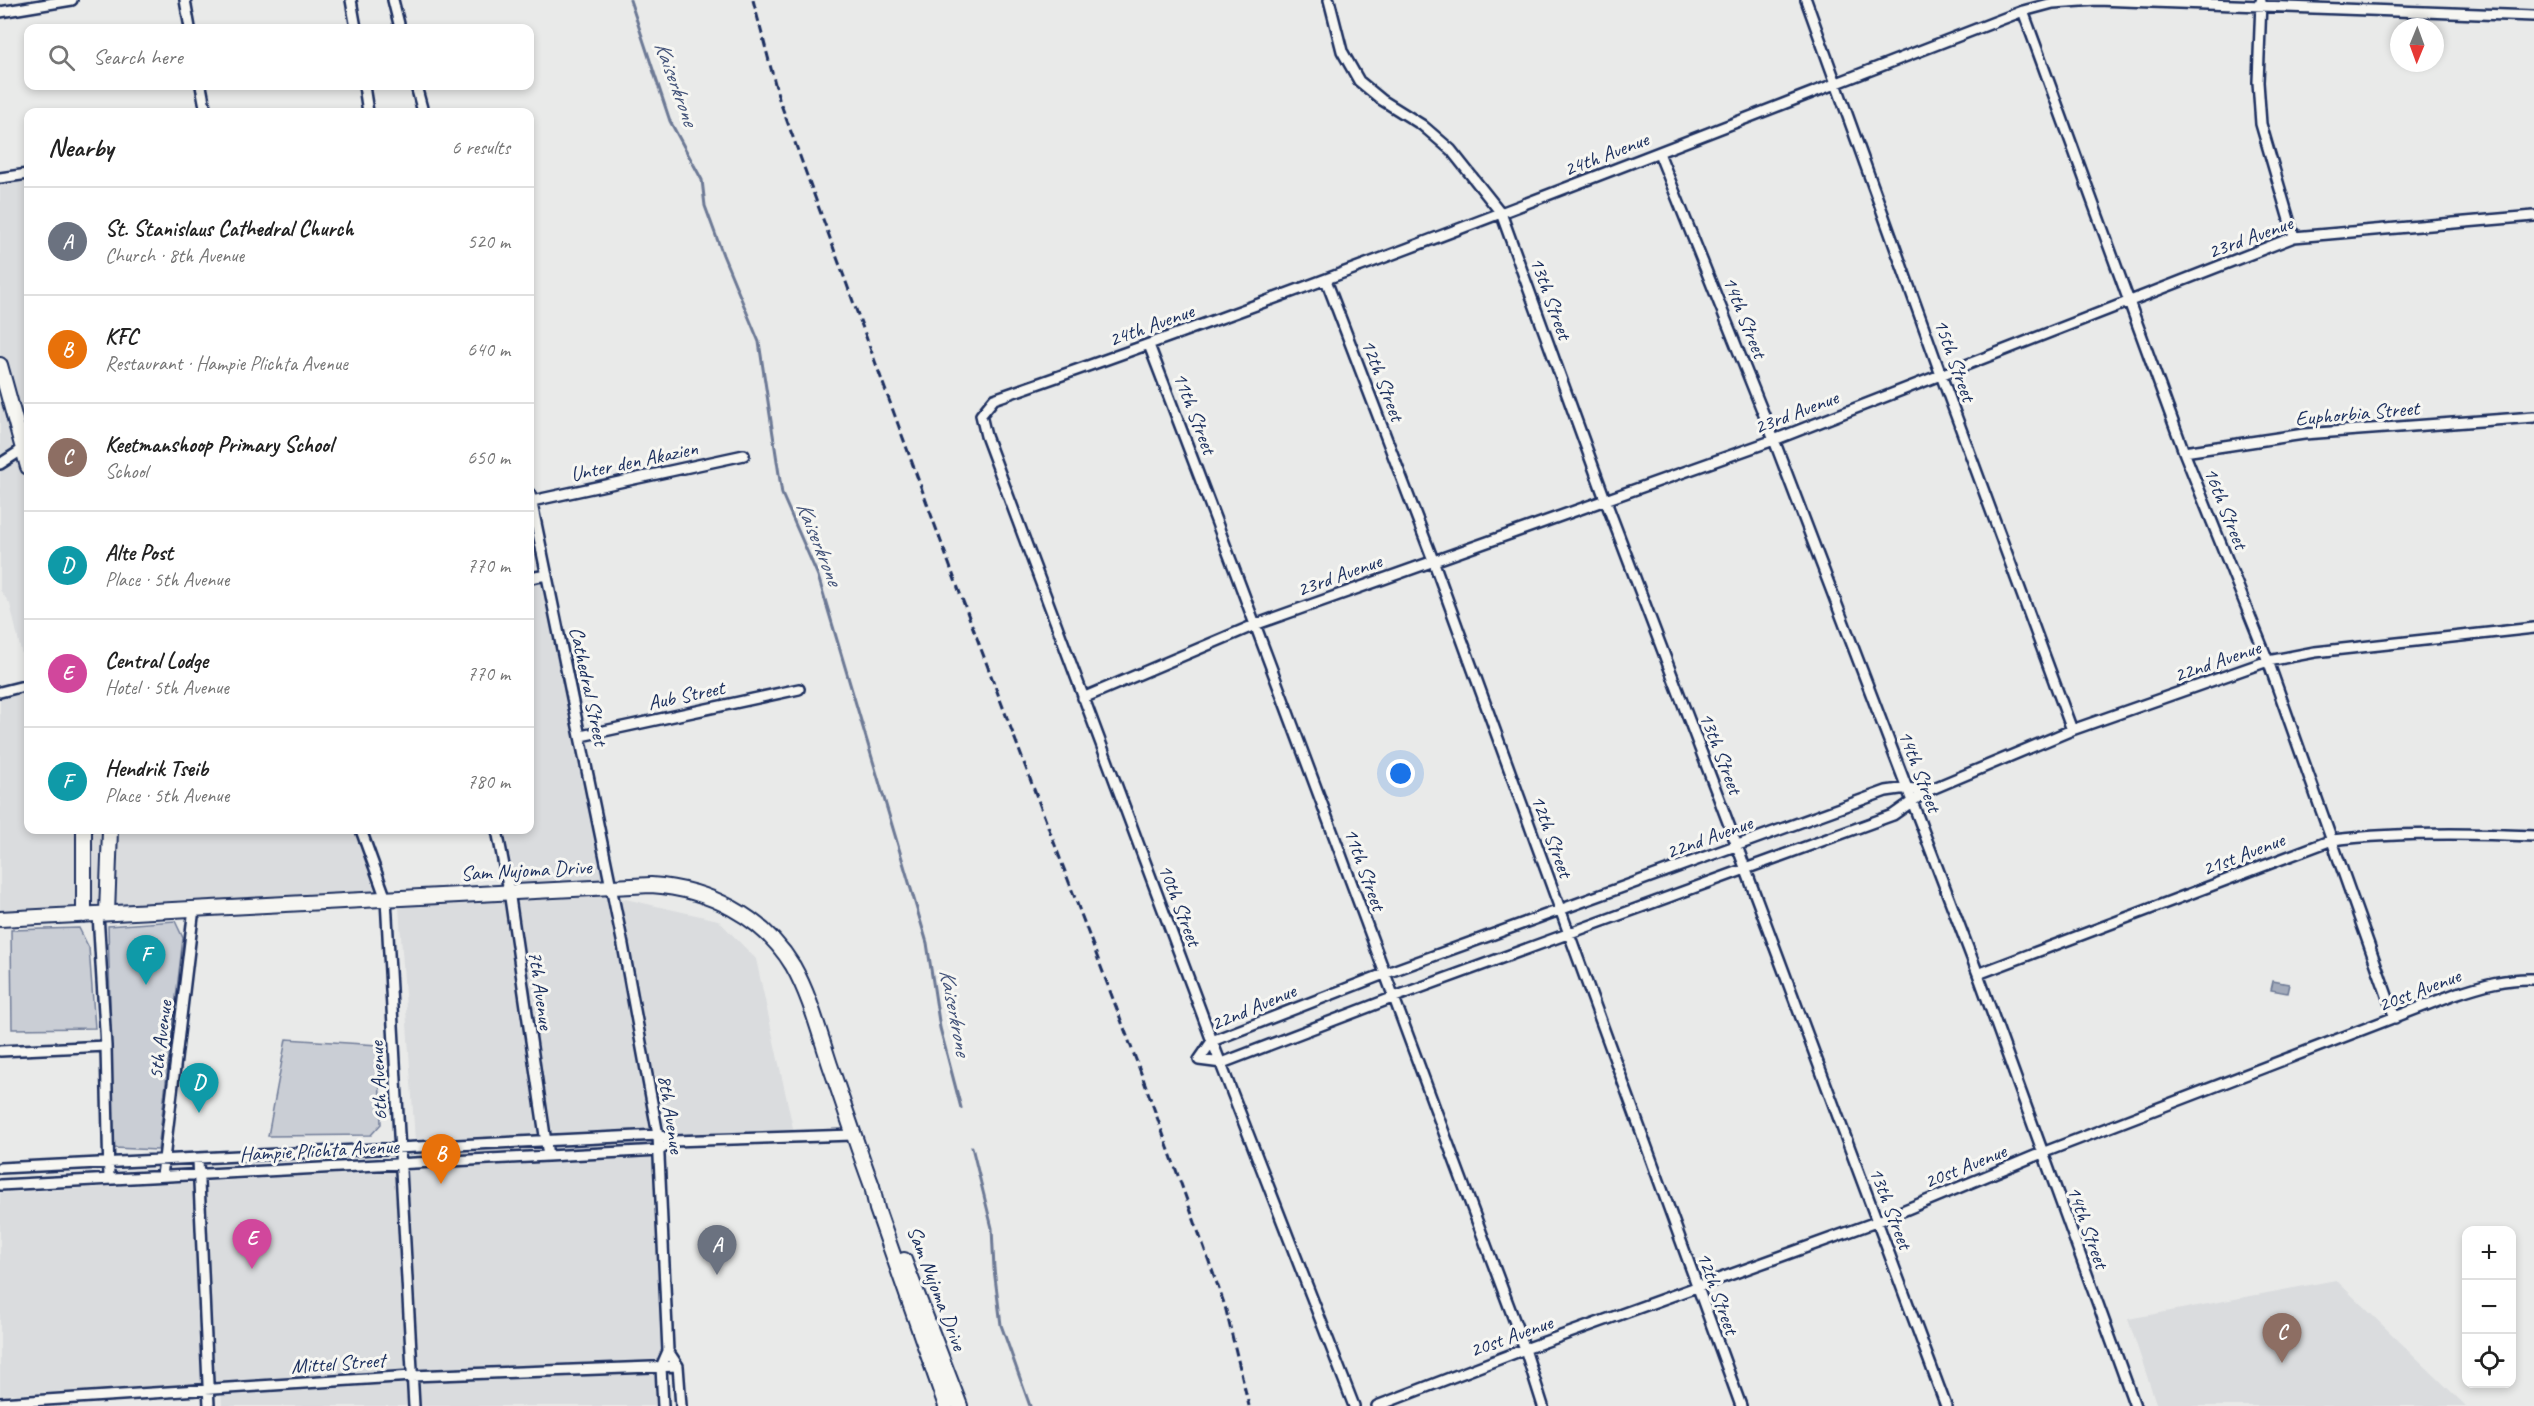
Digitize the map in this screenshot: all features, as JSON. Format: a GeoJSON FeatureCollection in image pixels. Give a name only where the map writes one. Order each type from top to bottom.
{"type":"FeatureCollection","features":[{"type":"Feature","properties":{"kind":"main road"},"geometry":{"type":"LineString","coordinates":[[0,365],[24,440]]}},
{"type":"Feature","properties":{"kind":"main road"},"geometry":{"type":"LineString","coordinates":[[85,834],[96,914]]}},
{"type":"Feature","properties":{"kind":"main road"},"geometry":{"type":"LineString","coordinates":[[96,914],[109,834]]}},
{"type":"Feature","properties":{"kind":"main road","name":"Sam Nujoma Drive"},"geometry":{"type":"LineString","coordinates":[[0,919],[651,885],[694,891],[733,908],[758,926],[779,947],[793,967],[812,1010],[872,1186],[877,1209],[946,1406]]}},
{"type":"Feature","properties":{"kind":"main road","name":"Sam Nujoma Drive"},"geometry":{"type":"LineString","coordinates":[[872,1186],[883,1206],[960,1406]]}},
{"type":"Feature","properties":{"kind":"street"},"geometry":{"type":"LineString","coordinates":[[0,12],[72,0]]}},
{"type":"Feature","properties":{"kind":"street"},"geometry":{"type":"LineString","coordinates":[[185,0],[189,24]]}},
{"type":"Feature","properties":{"kind":"street"},"geometry":{"type":"LineString","coordinates":[[351,0],[355,24]]}},
{"type":"Feature","properties":{"kind":"street"},"geometry":{"type":"LineString","coordinates":[[393,0],[399,24]]}},
{"type":"Feature","properties":{"kind":"street","name":"13th Street"},"geometry":{"type":"LineString","coordinates":[[1329,0],[1342,51],[1359,81],[1382,100],[1422,125],[1451,150],[1501,213],[1605,499],[1946,1406]]}},
{"type":"Feature","properties":{"kind":"street","name":"15th Street"},"geometry":{"type":"LineString","coordinates":[[1806,0],[2072,730]]}},
{"type":"Feature","properties":{"kind":"street","name":"24th Avenue"},"geometry":{"type":"LineString","coordinates":[[981,415],[993,399],[1149,345],[1326,279],[1659,153],[2023,11],[2053,3],[2097,0],[2261,3],[2534,16]]}},
{"type":"Feature","properties":{"kind":"street"},"geometry":{"type":"LineString","coordinates":[[2261,3],[2258,82],[2261,124],[2294,237]]}},
{"type":"Feature","properties":{"kind":"street","name":"16th Street"},"geometry":{"type":"LineString","coordinates":[[2023,11],[2184,452],[2268,661],[2395,1018]]}},
{"type":"Feature","properties":{"kind":"street"},"geometry":{"type":"LineString","coordinates":[[202,90],[205,108]]}},
{"type":"Feature","properties":{"kind":"street"},"geometry":{"type":"LineString","coordinates":[[365,90],[368,108]]}},
{"type":"Feature","properties":{"kind":"street"},"geometry":{"type":"LineString","coordinates":[[417,90],[422,108]]}},
{"type":"Feature","properties":{"kind":"street","name":"14th Street"},"geometry":{"type":"LineString","coordinates":[[1659,153],[1774,440],[1978,974],[2135,1406]]}},
{"type":"Feature","properties":{"kind":"street"},"geometry":{"type":"LineString","coordinates":[[0,178],[24,175]]}},
{"type":"Feature","properties":{"kind":"street","name":"23rd Avenue"},"geometry":{"type":"LineString","coordinates":[[1083,698],[1257,624],[1774,440],[2294,237],[2534,216]]}},
{"type":"Feature","properties":{"kind":"street","name":"12th Street"},"geometry":{"type":"LineString","coordinates":[[1326,279],[1433,560],[1741,1406]]}},
{"type":"Feature","properties":{"kind":"street","name":"11th Street"},"geometry":{"type":"LineString","coordinates":[[1149,345],[1257,624],[1392,998],[1525,1349],[1543,1406]]}},
{"type":"Feature","properties":{"kind":"street","name":"10th Street"},"geometry":{"type":"LineString","coordinates":[[981,415],[986,436],[1212,1041],[1354,1406]]}},
{"type":"Feature","properties":{"kind":"street","name":"Euphorbia Street"},"geometry":{"type":"LineString","coordinates":[[2184,452],[2304,434],[2534,417]]}},
{"type":"Feature","properties":{"kind":"street"},"geometry":{"type":"LineString","coordinates":[[0,464],[24,447]]}},
{"type":"Feature","properties":{"kind":"street","name":"Unter den Akazien"},"geometry":{"type":"LineString","coordinates":[[534,497],[744,455]]}},
{"type":"Feature","properties":{"kind":"street","name":"Cathedral Street"},"geometry":{"type":"LineString","coordinates":[[534,512],[611,886]]}},
{"type":"Feature","properties":{"kind":"street"},"geometry":{"type":"LineString","coordinates":[[534,577],[547,574]]}},
{"type":"Feature","properties":{"kind":"street","name":"22nd Avenue"},"geometry":{"type":"LineString","coordinates":[[1927,791],[1907,788],[1886,791],[1384,974],[1212,1041],[1199,1060],[1222,1062],[1893,815],[1927,791],[2072,730],[2268,661],[2314,652],[2534,628]]}},
{"type":"Feature","properties":{"kind":"street"},"geometry":{"type":"LineString","coordinates":[[0,692],[24,687]]}},
{"type":"Feature","properties":{"kind":"street","name":"Aub Street"},"geometry":{"type":"LineString","coordinates":[[581,736],[799,689]]}},
{"type":"Feature","properties":{"kind":"street","name":"6th Avenue"},"geometry":{"type":"LineString","coordinates":[[362,834],[386,899],[414,1406]]}},
{"type":"Feature","properties":{"kind":"street","name":"7th Avenue"},"geometry":{"type":"LineString","coordinates":[[498,834],[548,1156]]}},
{"type":"Feature","properties":{"kind":"street","name":"21st Avenue"},"geometry":{"type":"LineString","coordinates":[[1978,974],[2332,840],[2415,835],[2534,836]]}},
{"type":"Feature","properties":{"kind":"street","name":"8th Avenue"},"geometry":{"type":"LineString","coordinates":[[611,886],[660,1150],[668,1351],[661,1367],[663,1406]]}},
{"type":"Feature","properties":{"kind":"street","name":"5th Avenue"},"geometry":{"type":"LineString","coordinates":[[162,1176],[194,908]]}},
{"type":"Feature","properties":{"kind":"street"},"geometry":{"type":"LineString","coordinates":[[96,914],[106,1046],[109,1179]]}},
{"type":"Feature","properties":{"kind":"street","name":"20st Avenue"},"geometry":{"type":"LineString","coordinates":[[1377,1406],[1525,1349],[1876,1222],[2042,1154],[2481,985],[2511,978],[2534,979]]}},
{"type":"Feature","properties":{"kind":"street"},"geometry":{"type":"LineString","coordinates":[[0,1051],[106,1046]]}},
{"type":"Feature","properties":{"kind":"street","name":"Hampie Plichta Avenue"},"geometry":{"type":"LineString","coordinates":[[0,1168],[198,1160],[658,1135],[673,1140],[853,1135]]}},
{"type":"Feature","properties":{"kind":"street"},"geometry":{"type":"LineString","coordinates":[[660,1150],[673,1140]]}},
{"type":"Feature","properties":{"kind":"street","name":"Hampie Plichta Avenue"},"geometry":{"type":"LineString","coordinates":[[0,1185],[660,1150]]}},
{"type":"Feature","properties":{"kind":"street"},"geometry":{"type":"LineString","coordinates":[[198,1160],[209,1406]]}},
{"type":"Feature","properties":{"kind":"street"},"geometry":{"type":"LineString","coordinates":[[668,1351],[678,1366],[681,1406]]}},
{"type":"Feature","properties":{"kind":"street","name":"Mittel Street"},"geometry":{"type":"LineString","coordinates":[[0,1403],[412,1376],[678,1366]]}},
{"type":"Feature","properties":{"kind":"shaded area"},"geometry":{"type":"Polygon","coordinates":[[[24,175],[24,664],[10,604],[0,590],[0,178],[24,175]]]}},
{"type":"Feature","properties":{"kind":"shaded area"},"geometry":{"type":"Polygon","coordinates":[[[547,575],[612,896],[718,920],[756,959],[795,1137],[673,1141],[658,1135],[668,1351],[661,1367],[663,1406],[222,1406],[221,1382],[0,1395],[0,1193],[417,1170],[399,907],[518,899],[506,834],[534,834],[534,577],[547,575]]]}},
{"type":"Feature","properties":{"kind":"shaded area"},"geometry":{"type":"Polygon","coordinates":[[[24,687],[24,834],[362,834],[386,899],[0,919],[0,692],[24,687]]]}},
{"type":"Feature","properties":{"kind":"shaded area"},"geometry":{"type":"Polygon","coordinates":[[[175,921],[183,938],[158,1150],[114,1148],[108,926],[175,921]]]}},
{"type":"Feature","properties":{"kind":"shaded area"},"geometry":{"type":"Polygon","coordinates":[[[79,928],[89,948],[95,1028],[12,1029],[11,930],[79,928]]]}},
{"type":"Feature","properties":{"kind":"shaded area"},"geometry":{"type":"Polygon","coordinates":[[[286,1039],[378,1045],[381,1124],[371,1135],[268,1136],[286,1039]]]}},
{"type":"Feature","properties":{"kind":"shaded area"},"geometry":{"type":"Polygon","coordinates":[[[2336,1280],[2466,1406],[2157,1406],[2128,1319],[2336,1280]]]}},
{"type":"Feature","properties":{"kind":"water"},"geometry":{"type":"Polygon","coordinates":[[[2273,981],[2289,984],[2287,993],[2271,990],[2273,981]]]}},
{"type":"Feature","properties":{"kind":"waterway","name":"Kaiserkrone"},"geometry":{"type":"LineString","coordinates":[[630,0],[670,121],[702,180],[705,206],[759,342],[782,494],[818,576],[927,943],[940,1028],[961,1108]]}},
{"type":"Feature","properties":{"kind":"waterway","name":"Kaiserkrone"},"geometry":{"type":"LineString","coordinates":[[972,1147],[992,1228],[1001,1325],[1030,1406]]}},
{"type":"Feature","properties":{"kind":"railway"},"geometry":{"type":"LineString","coordinates":[[753,0],[779,99],[955,580],[1144,1081],[1225,1306],[1249,1406]]}},
{"type":"Feature","properties":{"kind":"place","name":"Hendrik Tseib"},"geometry":{"type":"Point","coordinates":[146,985]}},
{"type":"Feature","properties":{"kind":"place","name":"Alte Post"},"geometry":{"type":"Point","coordinates":[199,1113]}},
{"type":"Feature","properties":{"kind":"place","name":"KFC"},"geometry":{"type":"Point","coordinates":[441,1184]}},
{"type":"Feature","properties":{"kind":"place","name":"Central Lodge"},"geometry":{"type":"Point","coordinates":[252,1269]}},
{"type":"Feature","properties":{"kind":"place","name":"St. Stanislaus Cathedral Church"},"geometry":{"type":"Point","coordinates":[717,1275]}},
{"type":"Feature","properties":{"kind":"place","name":"Keetmanshoop Primary School"},"geometry":{"type":"Point","coordinates":[2282,1363]}}]}
